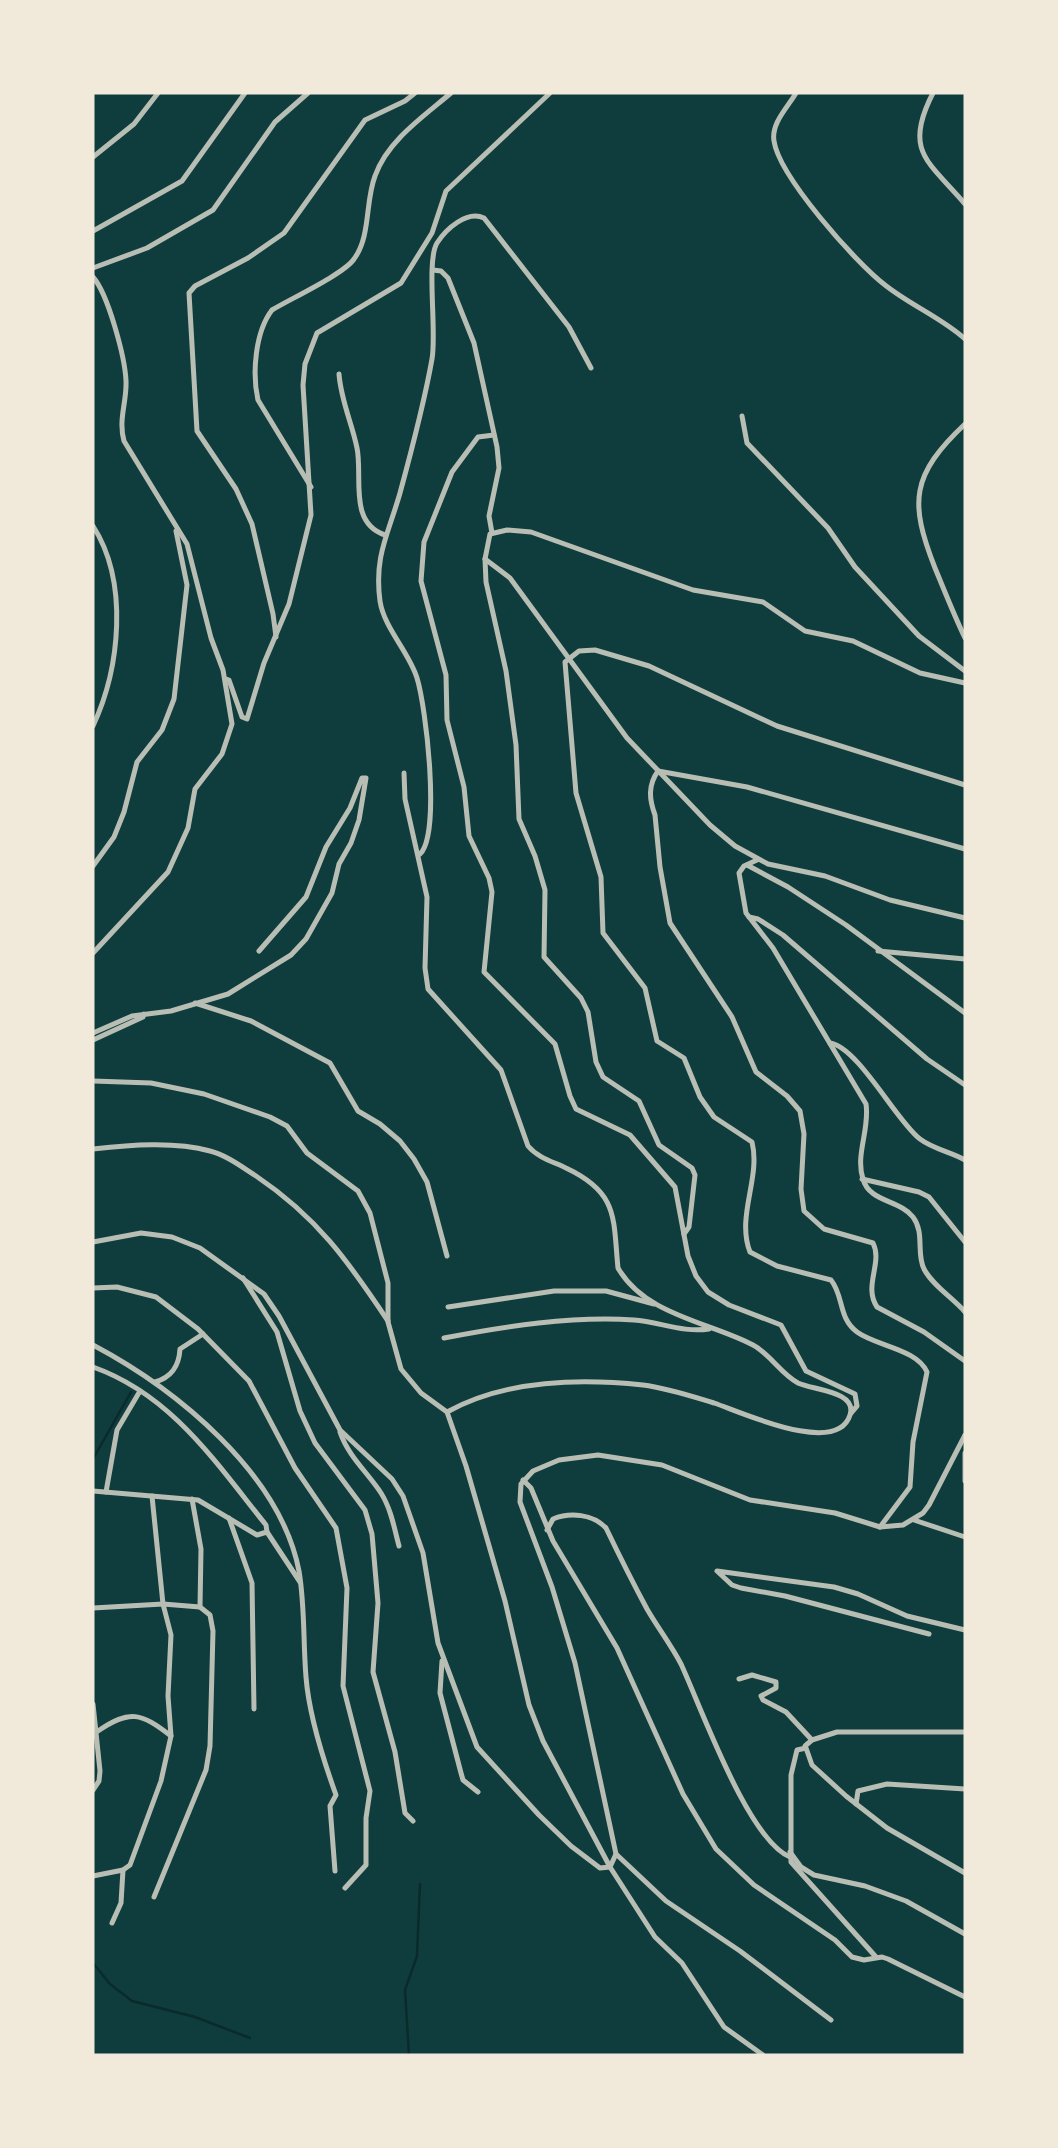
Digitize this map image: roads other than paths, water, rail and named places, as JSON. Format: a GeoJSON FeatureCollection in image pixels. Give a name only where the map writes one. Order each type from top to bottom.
{"type":"FeatureCollection","features":[{"type":"Feature","properties":{"kind":"street"},"geometry":{"type":"LineString","coordinates":[[93,157],[134,124],[158,93]]}},
{"type":"Feature","properties":{"kind":"street"},"geometry":{"type":"LineString","coordinates":[[93,231],[182,181],[245,93]]}},
{"type":"Feature","properties":{"kind":"street"},"geometry":{"type":"LineString","coordinates":[[93,268],[147,248],[214,210],[275,121],[308,93]]}},
{"type":"Feature","properties":{"kind":"street"},"geometry":{"type":"LineString","coordinates":[[276,638],[274,614],[251,524],[236,489],[197,431],[189,293],[195,286],[248,258],[284,233],[365,120],[405,101],[415,93]]}},
{"type":"Feature","properties":{"kind":"street"},"geometry":{"type":"LineString","coordinates":[[311,487],[258,400],[256,383],[264,323],[272,310],[354,260],[363,241],[369,197],[381,162],[399,139],[451,93]]}},
{"type":"Feature","properties":{"kind":"street"},"geometry":{"type":"LineString","coordinates":[[226,679],[229,680],[242,718],[247,719],[289,604],[311,515],[303,386],[305,364],[315,337],[323,327],[401,283],[432,233],[446,191],[550,93]]}},
{"type":"Feature","properties":{"kind":"street"},"geometry":{"type":"LineString","coordinates":[[796,93],[778,120],[774,140],[780,157],[808,202],[831,233],[883,284],[965,339]]}},
{"type":"Feature","properties":{"kind":"street"},"geometry":{"type":"LineString","coordinates":[[933,93],[919,127],[920,149],[965,204]]}},
{"type":"Feature","properties":{"kind":"street"},"geometry":{"type":"LineString","coordinates":[[420,854],[429,843],[430,830],[427,742],[416,677],[381,606],[377,567],[410,457],[433,357],[433,253],[444,236],[467,216],[484,218],[569,327],[591,368]]}},
{"type":"Feature","properties":{"kind":"street"},"geometry":{"type":"LineString","coordinates":[[433,270],[441,271],[448,278],[474,343],[499,458],[490,503],[492,533],[485,559],[486,582],[506,671],[516,745],[519,819],[535,856],[545,890],[544,957],[581,998],[588,1012],[596,1062],[603,1077],[639,1101],[659,1145],[692,1168],[696,1184],[689,1227],[684,1234]]}},
{"type":"Feature","properties":{"kind":"street"},"geometry":{"type":"LineString","coordinates":[[93,277],[105,294],[125,369],[120,424],[124,441],[177,528],[195,569],[211,638],[226,679],[232,724],[230,737],[222,754],[195,789],[180,851],[154,889],[93,953]]}},
{"type":"Feature","properties":{"kind":"street"},"geometry":{"type":"LineString","coordinates":[[340,374],[345,412],[358,450],[357,489],[370,526],[385,535]]}},
{"type":"Feature","properties":{"kind":"street"},"geometry":{"type":"LineString","coordinates":[[741,416],[747,443],[752,450],[828,528],[855,567],[919,636],[965,671]]}},
{"type":"Feature","properties":{"kind":"street"},"geometry":{"type":"LineString","coordinates":[[965,424],[936,455],[924,477],[917,505],[923,537],[965,638]]}},
{"type":"Feature","properties":{"kind":"street"},"geometry":{"type":"LineString","coordinates":[[447,1412],[467,1401],[507,1391],[539,1384],[582,1382],[645,1386],[692,1396],[765,1423],[795,1430],[829,1432],[845,1425],[857,1406],[855,1394],[806,1371],[781,1325],[729,1306],[708,1292],[696,1276],[684,1234],[678,1195],[672,1183],[624,1130],[576,1109],[569,1096],[555,1044],[484,972],[492,892],[489,878],[469,836],[464,787],[447,720],[446,675],[421,581],[424,542],[452,472],[478,436],[494,435]]}},
{"type":"Feature","properties":{"kind":"street"},"geometry":{"type":"LineString","coordinates":[[93,526],[106,551],[116,602],[111,674],[93,726]]}},
{"type":"Feature","properties":{"kind":"street"},"geometry":{"type":"LineString","coordinates":[[93,866],[114,837],[124,812],[132,773],[162,730],[174,699],[187,585],[177,528]]}},
{"type":"Feature","properties":{"kind":"street"},"geometry":{"type":"LineString","coordinates":[[492,533],[507,530],[531,532],[698,591],[763,602],[805,631],[853,641],[920,673],[965,683]]}},
{"type":"Feature","properties":{"kind":"street"},"geometry":{"type":"LineString","coordinates":[[485,559],[510,578],[627,738],[710,825],[757,860],[825,876],[890,900],[965,918]]}},
{"type":"Feature","properties":{"kind":"street"},"geometry":{"type":"LineString","coordinates":[[567,659],[579,651],[595,650],[649,666],[777,726],[965,785]]}},
{"type":"Feature","properties":{"kind":"street"},"geometry":{"type":"LineString","coordinates":[[567,659],[576,793],[601,877],[603,933],[645,988],[657,1041],[684,1058],[700,1097],[714,1117],[752,1142],[755,1162],[746,1230],[750,1252],[777,1266],[831,1280],[843,1315],[855,1331],[918,1361],[927,1372],[913,1442],[910,1488],[880,1527]]}},
{"type":"Feature","properties":{"kind":"street"},"geometry":{"type":"LineString","coordinates":[[658,771],[747,787],[965,849]]}},
{"type":"Feature","properties":{"kind":"street"},"geometry":{"type":"LineString","coordinates":[[658,771],[652,781],[650,802],[655,815],[667,914],[732,1017],[756,1072],[787,1096],[800,1111],[804,1134],[801,1189],[804,1211],[824,1230],[873,1243],[876,1255],[870,1289],[877,1307],[924,1332],[965,1361]]}},
{"type":"Feature","properties":{"kind":"street"},"geometry":{"type":"LineString","coordinates":[[404,773],[407,810],[420,854],[428,908],[425,968],[428,989],[501,1070],[528,1146],[537,1154],[580,1176],[605,1199],[615,1224],[618,1268],[644,1295],[709,1329],[755,1346],[797,1382],[842,1396],[849,1403],[852,1413]]}},
{"type":"Feature","properties":{"kind":"street"},"geometry":{"type":"LineString","coordinates":[[93,1033],[144,1014],[172,1011],[228,994],[291,955],[306,939],[330,899],[339,864],[355,832],[366,778],[362,778],[350,808],[326,847],[306,897],[259,951]]}},
{"type":"Feature","properties":{"kind":"street"},"geometry":{"type":"LineString","coordinates":[[757,860],[741,869],[739,880],[749,917],[772,948],[866,1104],[862,1179],[870,1191],[914,1218],[920,1235],[925,1270],[965,1312]]}},
{"type":"Feature","properties":{"kind":"street"},"geometry":{"type":"LineString","coordinates":[[747,865],[815,904],[965,1013]]}},
{"type":"Feature","properties":{"kind":"street"},"geometry":{"type":"LineString","coordinates":[[749,917],[758,919],[783,935],[927,1059],[965,1085]]}},
{"type":"Feature","properties":{"kind":"street"},"geometry":{"type":"LineString","coordinates":[[878,951],[965,960]]}},
{"type":"Feature","properties":{"kind":"street"},"geometry":{"type":"LineString","coordinates":[[195,1003],[251,1021],[330,1063],[358,1111],[390,1133],[414,1159],[430,1191],[447,1256]]}},
{"type":"Feature","properties":{"kind":"street"},"geometry":{"type":"LineString","coordinates":[[93,1040],[143,1017],[144,1014]]}},
{"type":"Feature","properties":{"kind":"street"},"geometry":{"type":"LineString","coordinates":[[830,1043],[841,1048],[920,1139],[965,1160]]}},
{"type":"Feature","properties":{"kind":"street"},"geometry":{"type":"LineString","coordinates":[[93,1081],[151,1083],[204,1094],[270,1117],[287,1126],[307,1153],[349,1183],[365,1202],[388,1283],[388,1322],[401,1369],[421,1393],[447,1412],[505,1601],[529,1705],[543,1741],[610,1867],[655,1937],[682,1963],[724,2027],[763,2055]]}},
{"type":"Feature","properties":{"kind":"street"},"geometry":{"type":"LineString","coordinates":[[93,1149],[125,1145],[209,1150],[234,1162],[276,1189],[315,1222],[351,1265],[388,1322]]}},
{"type":"Feature","properties":{"kind":"street"},"geometry":{"type":"LineString","coordinates":[[862,1179],[919,1192],[929,1197],[965,1242]]}},
{"type":"Feature","properties":{"kind":"street"},"geometry":{"type":"LineString","coordinates":[[93,1242],[141,1233],[172,1237],[200,1248],[241,1275],[271,1303],[351,1454],[382,1495],[391,1512],[399,1546]]}},
{"type":"Feature","properties":{"kind":"street"},"geometry":{"type":"LineString","coordinates":[[241,1275],[277,1332],[300,1411],[315,1443],[350,1488],[368,1522],[376,1558],[378,1603],[373,1672],[395,1752],[403,1806],[413,1821]]}},
{"type":"Feature","properties":{"kind":"street"},"geometry":{"type":"LineString","coordinates":[[93,1289],[117,1287],[156,1297],[204,1334],[249,1381],[295,1468],[337,1528],[347,1588],[343,1686],[370,1791],[366,1818],[366,1865],[345,1888]]}},
{"type":"Feature","properties":{"kind":"street"},"geometry":{"type":"LineString","coordinates":[[448,1307],[555,1291],[606,1291],[661,1305]]}},
{"type":"Feature","properties":{"kind":"street"},"geometry":{"type":"LineString","coordinates":[[444,1338],[518,1325],[574,1319],[636,1320],[694,1331],[709,1329]]}},
{"type":"Feature","properties":{"kind":"street"},"geometry":{"type":"LineString","coordinates":[[155,1382],[166,1379],[179,1363],[180,1349],[204,1334]]}},
{"type":"Feature","properties":{"kind":"street"},"geometry":{"type":"LineString","coordinates":[[93,1345],[155,1382],[245,1463],[282,1519],[295,1555],[300,1583],[308,1693],[336,1795],[330,1806],[335,1871]]}},
{"type":"Feature","properties":{"kind":"street"},"geometry":{"type":"LineString","coordinates":[[93,1367],[140,1391],[208,1449],[266,1525],[267,1532],[300,1583]]}},
{"type":"Feature","properties":{"kind":"street"},"geometry":{"type":"LineString","coordinates":[[106,1492],[117,1430],[140,1391]]}},
{"type":"Feature","properties":{"kind":"street"},"geometry":{"type":"LineString","coordinates":[[340,1430],[392,1479],[403,1496],[423,1553],[442,1657],[477,1747],[572,1846],[600,1868],[610,1867]]}},
{"type":"Feature","properties":{"kind":"street"},"geometry":{"type":"LineString","coordinates":[[831,2020],[740,1951],[666,1901],[616,1854],[575,1663],[552,1587],[520,1502],[519,1487],[533,1471],[559,1460],[598,1455],[623,1457],[679,1470],[744,1498],[835,1513],[880,1527],[903,1525],[914,1520],[929,1505],[965,1438]]}},
{"type":"Feature","properties":{"kind":"street"},"geometry":{"type":"LineString","coordinates":[[965,1453],[965,1481]]}},
{"type":"Feature","properties":{"kind":"street"},"geometry":{"type":"LineString","coordinates":[[523,1480],[531,1488],[547,1530],[617,1648],[683,1794],[716,1849],[763,1892],[835,1940],[852,1957],[863,1960],[876,1957],[888,1959],[965,1997]]}},
{"type":"Feature","properties":{"kind":"street"},"geometry":{"type":"LineString","coordinates":[[93,1491],[192,1499],[259,1536],[267,1532]]}},
{"type":"Feature","properties":{"kind":"street"},"geometry":{"type":"LineString","coordinates":[[93,1877],[123,1870],[130,1865],[161,1781],[172,1736],[168,1696],[171,1634],[163,1604],[152,1496]]}},
{"type":"Feature","properties":{"kind":"street"},"geometry":{"type":"LineString","coordinates":[[192,1499],[201,1549],[200,1607]]}},
{"type":"Feature","properties":{"kind":"street"},"geometry":{"type":"LineString","coordinates":[[547,1530],[553,1519],[575,1515],[599,1521],[606,1528],[648,1610],[680,1662],[722,1758],[762,1833],[774,1847],[790,1854],[814,1875],[865,1886],[906,1901],[965,1934]]}},
{"type":"Feature","properties":{"kind":"street"},"geometry":{"type":"LineString","coordinates":[[229,1518],[252,1583],[254,1709]]}},
{"type":"Feature","properties":{"kind":"street"},"geometry":{"type":"LineString","coordinates":[[914,1520],[965,1537]]}},
{"type":"Feature","properties":{"kind":"street"},"geometry":{"type":"LineString","coordinates":[[929,1634],[785,1596],[741,1588],[732,1585],[717,1572],[834,1587],[858,1594],[907,1616],[965,1630]]}},
{"type":"Feature","properties":{"kind":"street"},"geometry":{"type":"LineString","coordinates":[[93,1608],[163,1604],[200,1607],[210,1615],[213,1631],[210,1746],[206,1770],[154,1897]]}},
{"type":"Feature","properties":{"kind":"street"},"geometry":{"type":"LineString","coordinates":[[442,1657],[440,1693],[450,1733],[463,1780],[478,1793]]}},
{"type":"Feature","properties":{"kind":"street"},"geometry":{"type":"LineString","coordinates":[[739,1679],[752,1675],[776,1682],[776,1688],[761,1696],[762,1700],[786,1712],[812,1740]]}},
{"type":"Feature","properties":{"kind":"street"},"geometry":{"type":"LineString","coordinates":[[93,1704],[98,1731],[99,1777],[93,1790]]}},
{"type":"Feature","properties":{"kind":"street"},"geometry":{"type":"LineString","coordinates":[[98,1731],[122,1716],[134,1715],[172,1736]]}},
{"type":"Feature","properties":{"kind":"street"},"geometry":{"type":"LineString","coordinates":[[876,1957],[794,1868],[790,1854],[791,1775],[795,1753],[812,1740],[852,1731],[965,1732]]}},
{"type":"Feature","properties":{"kind":"street"},"geometry":{"type":"LineString","coordinates":[[805,1746],[812,1765],[856,1804],[887,1828],[965,1873]]}},
{"type":"Feature","properties":{"kind":"street"},"geometry":{"type":"LineString","coordinates":[[856,1804],[858,1791],[887,1784],[965,1789]]}},
{"type":"Feature","properties":{"kind":"street"},"geometry":{"type":"LineString","coordinates":[[610,1867],[616,1854]]}},
{"type":"Feature","properties":{"kind":"street"},"geometry":{"type":"LineString","coordinates":[[112,1923],[121,1903],[123,1870]]}},
{"type":"Feature","properties":{"kind":"waterway"},"geometry":{"type":"LineString","coordinates":[[93,1459],[131,1392]]}},
{"type":"Feature","properties":{"kind":"waterway"},"geometry":{"type":"LineString","coordinates":[[409,2055],[405,1990],[417,1956],[420,1884]]}},
{"type":"Feature","properties":{"kind":"waterway"},"geometry":{"type":"LineString","coordinates":[[93,1963],[110,1984],[132,2001],[195,2017],[250,2038]]}}]}
